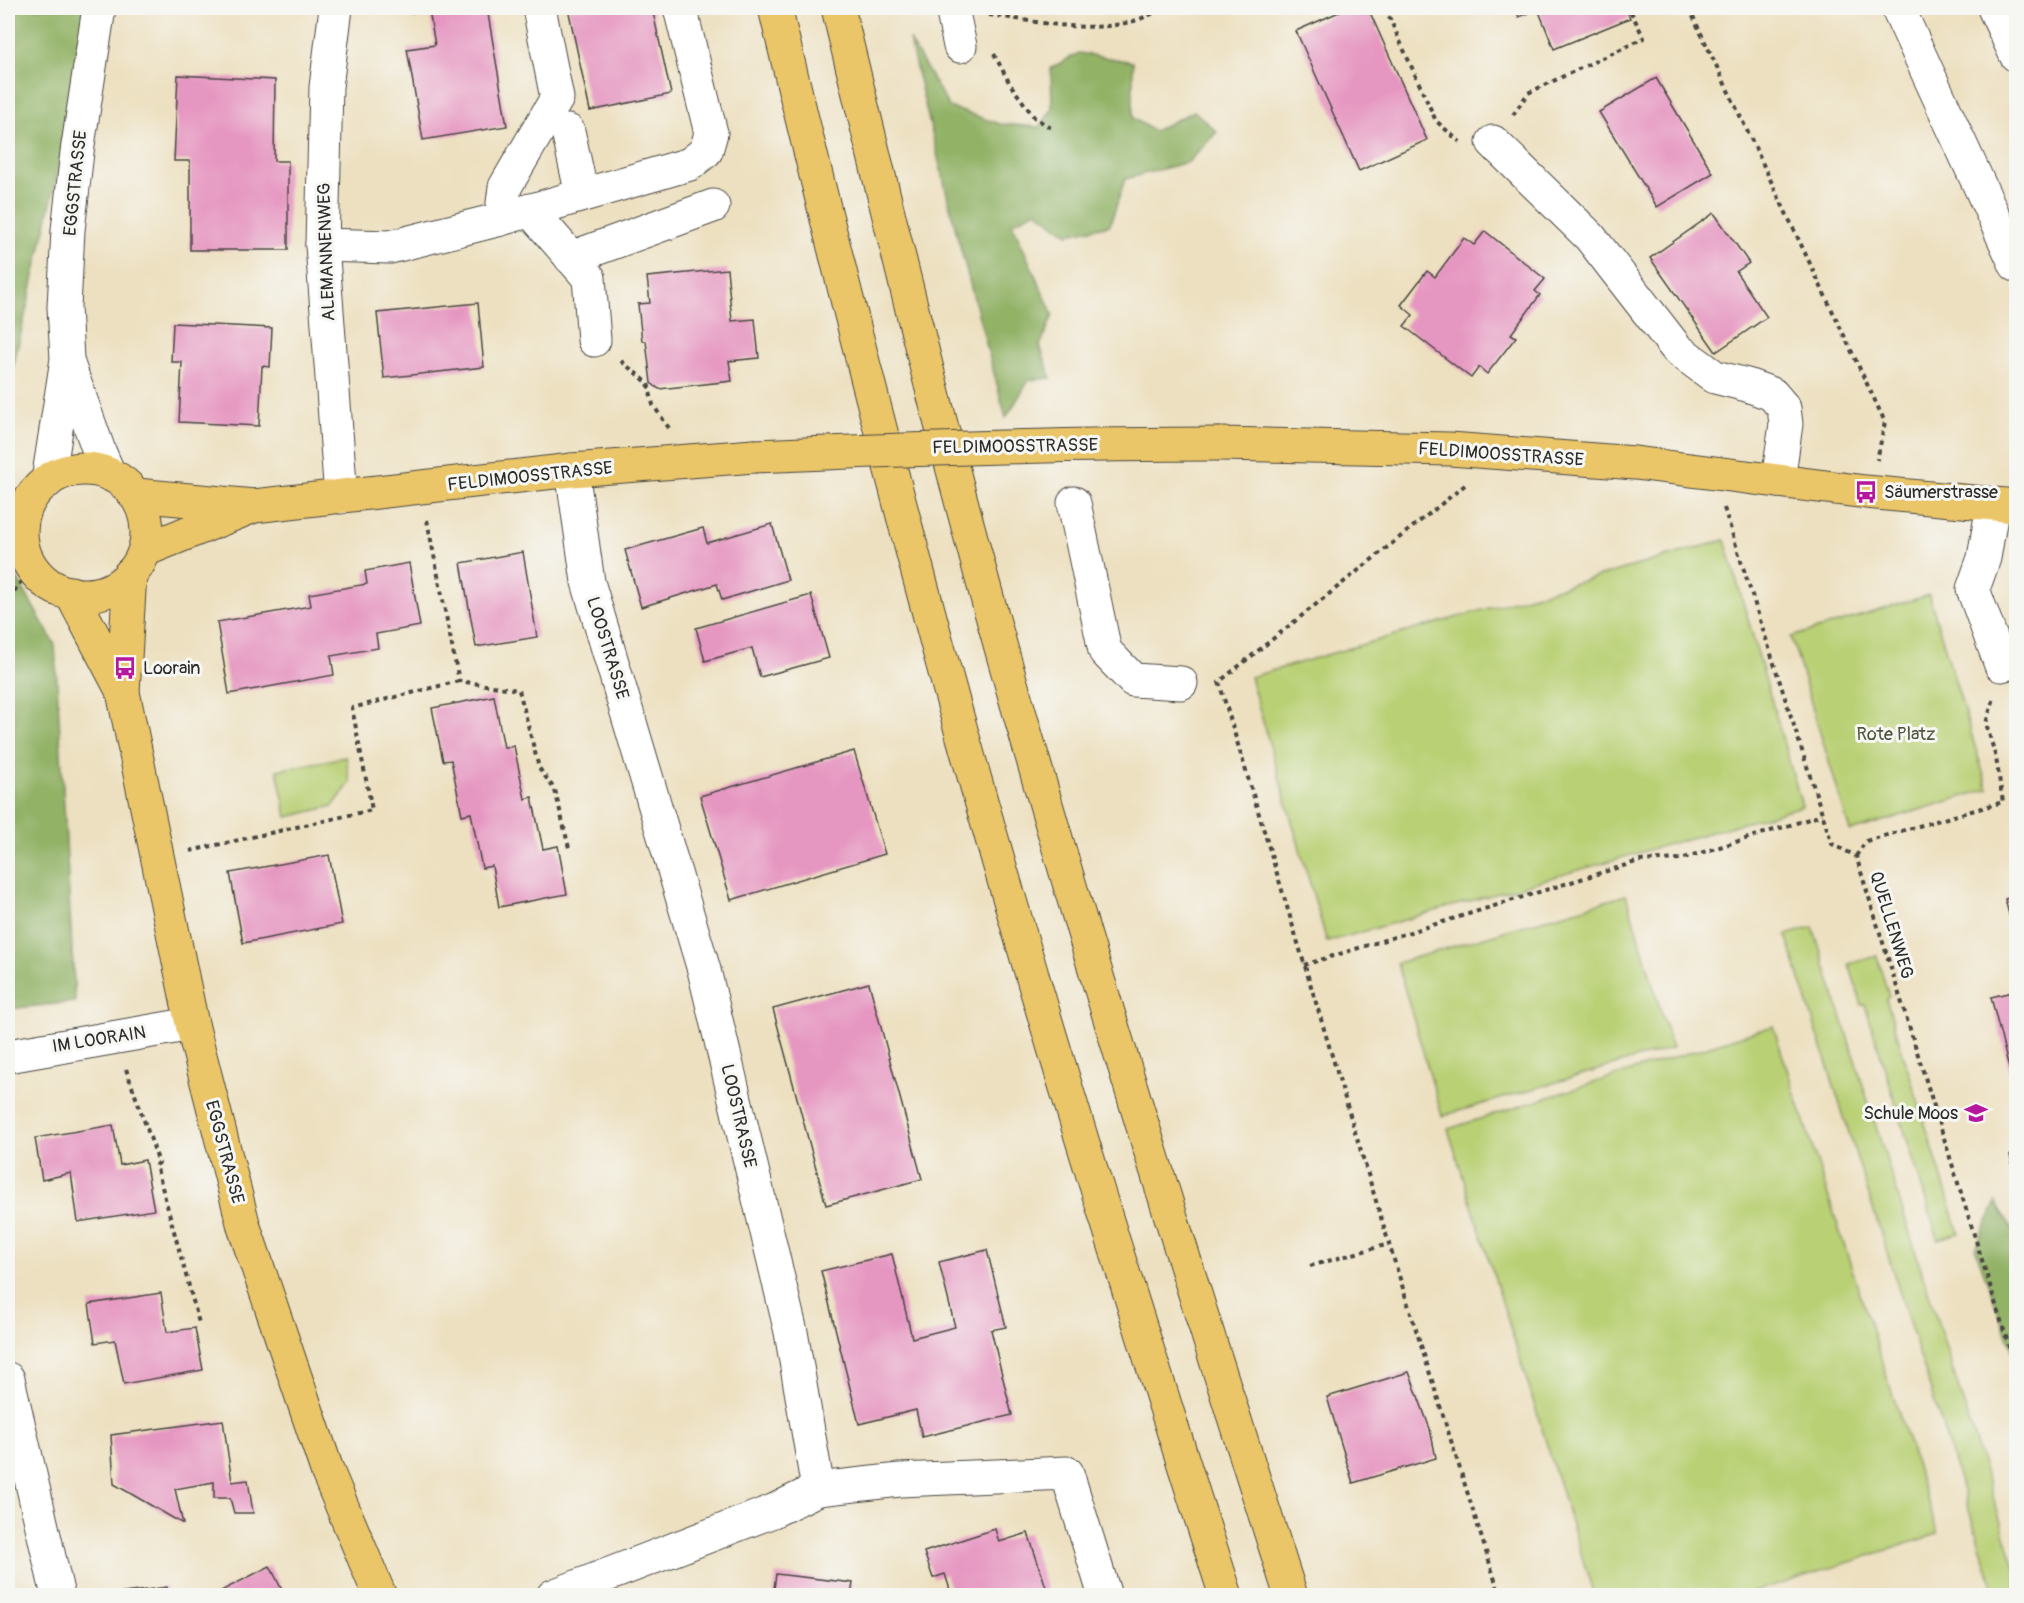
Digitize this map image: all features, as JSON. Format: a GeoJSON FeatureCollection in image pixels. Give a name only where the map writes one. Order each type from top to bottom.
{"type":"FeatureCollection","features":[{"type":"Feature","properties":{"kind":"main road"},"geometry":{"type":"LineString","coordinates":[[775,8],[892,473],[959,724],[1072,1109],[1226,1596]]}},
{"type":"Feature","properties":{"kind":"main road"},"geometry":{"type":"LineString","coordinates":[[838,8],[919,336],[1010,681],[1110,1019],[1204,1325],[1291,1596]]}},
{"type":"Feature","properties":{"kind":"main road","name":"FELDIMOOSSTRASSE"},"geometry":{"type":"LineString","coordinates":[[136,495],[254,506],[572,470],[754,456],[1074,444],[1220,444],[1450,449],[1635,463],[2005,505]]}},
{"type":"Feature","properties":{"kind":"main road"},"geometry":{"type":"LineString","coordinates":[[84,469],[109,474],[124,483],[136,495],[147,522],[147,536],[138,562],[118,585],[103,592],[87,595],[71,593],[49,583],[20,565],[22,523],[17,513],[31,498],[48,481],[71,470],[84,469]]}},
{"type":"Feature","properties":{"kind":"main road","name":"FELDIMOOSSTRASSE"},"geometry":{"type":"LineString","coordinates":[[138,562],[254,506]]}},
{"type":"Feature","properties":{"kind":"main road","name":"EGGSTRASSE"},"geometry":{"type":"LineString","coordinates":[[123,692],[138,562]]}},
{"type":"Feature","properties":{"kind":"main road","name":"EGGSTRASSE"},"geometry":{"type":"LineString","coordinates":[[71,593],[123,692],[192,1024],[244,1227],[328,1473],[380,1596]]}},
{"type":"Feature","properties":{"kind":"street","name":"EGGSTRASSE"},"geometry":{"type":"LineString","coordinates":[[48,481],[67,359],[64,307],[68,230],[77,152],[99,8]]}},
{"type":"Feature","properties":{"kind":"street","name":"ALEMANNENWEG"},"geometry":{"type":"LineString","coordinates":[[336,8],[326,87],[322,245],[341,496]]}},
{"type":"Feature","properties":{"kind":"street"},"geometry":{"type":"LineString","coordinates":[[539,8],[557,98],[505,187],[515,214],[571,258],[589,278],[594,340]]}},
{"type":"Feature","properties":{"kind":"street"},"geometry":{"type":"LineString","coordinates":[[322,245],[390,247],[690,164],[706,151],[711,133],[680,8]]}},
{"type":"Feature","properties":{"kind":"street"},"geometry":{"type":"LineString","coordinates":[[1898,8],[2016,265]]}},
{"type":"Feature","properties":{"kind":"street"},"geometry":{"type":"LineString","coordinates":[[1994,8],[2016,55]]}},
{"type":"Feature","properties":{"kind":"street"},"geometry":{"type":"LineString","coordinates":[[952,9],[960,46]]}},
{"type":"Feature","properties":{"kind":"street"},"geometry":{"type":"LineString","coordinates":[[568,131],[582,195]]}},
{"type":"Feature","properties":{"kind":"street"},"geometry":{"type":"LineString","coordinates":[[1493,142],[1590,237],[1677,349],[1715,377],[1772,394],[1784,408],[1786,424],[1778,481]]}},
{"type":"Feature","properties":{"kind":"street"},"geometry":{"type":"LineString","coordinates":[[571,258],[713,206]]}},
{"type":"Feature","properties":{"kind":"street","name":"EGGSTRASSE"},"geometry":{"type":"LineString","coordinates":[[67,359],[109,474]]}},
{"type":"Feature","properties":{"kind":"street","name":"LOOSTRASSE"},"geometry":{"type":"LineString","coordinates":[[572,470],[588,582],[707,982],[791,1332],[818,1489]]}},
{"type":"Feature","properties":{"kind":"street"},"geometry":{"type":"LineString","coordinates":[[1074,503],[1105,651],[1133,680],[1181,683]]}},
{"type":"Feature","properties":{"kind":"street"},"geometry":{"type":"LineString","coordinates":[[2005,505],[1973,589],[2009,663]]}},
{"type":"Feature","properties":{"kind":"street","name":"IM LOORAIN"},"geometry":{"type":"LineString","coordinates":[[8,1056],[192,1024]]}},
{"type":"Feature","properties":{"kind":"street"},"geometry":{"type":"LineString","coordinates":[[8,1379],[58,1596]]}},
{"type":"Feature","properties":{"kind":"street"},"geometry":{"type":"LineString","coordinates":[[553,1596],[773,1511],[818,1489],[900,1480],[1067,1473],[1105,1596]]}},
{"type":"Feature","properties":{"kind":"path"},"geometry":{"type":"LineString","coordinates":[[952,9],[1092,28],[1125,24],[1162,8]]}},
{"type":"Feature","properties":{"kind":"path"},"geometry":{"type":"LineString","coordinates":[[1385,8],[1436,121],[1461,143],[1493,142],[1528,93],[1644,38],[1629,8]]}},
{"type":"Feature","properties":{"kind":"path"},"geometry":{"type":"LineString","coordinates":[[1689,8],[1886,422],[1876,463]]}},
{"type":"Feature","properties":{"kind":"path"},"geometry":{"type":"LineString","coordinates":[[994,53],[1010,84],[1034,117],[1054,130]]}},
{"type":"Feature","properties":{"kind":"path"},"geometry":{"type":"LineString","coordinates":[[594,340],[648,383],[653,405],[670,429],[671,437]]}},
{"type":"Feature","properties":{"kind":"path"},"geometry":{"type":"LineString","coordinates":[[1466,484],[1219,682],[1389,1244],[1500,1596]]}},
{"type":"Feature","properties":{"kind":"path"},"geometry":{"type":"LineString","coordinates":[[420,487],[459,681]]}},
{"type":"Feature","properties":{"kind":"path","name":"QUELLENWEG"},"geometry":{"type":"LineString","coordinates":[[1723,504],[1832,844],[1856,856],[2016,1369]]}},
{"type":"Feature","properties":{"kind":"path"},"geometry":{"type":"LineString","coordinates":[[9,599],[20,565]]}},
{"type":"Feature","properties":{"kind":"path"},"geometry":{"type":"LineString","coordinates":[[1856,856],[1866,841],[2003,802],[1996,758],[1986,723],[2009,663]]}},
{"type":"Feature","properties":{"kind":"path"},"geometry":{"type":"LineString","coordinates":[[157,858],[372,810],[351,708],[459,681],[519,690],[539,768],[555,790],[569,848]]}},
{"type":"Feature","properties":{"kind":"path"},"geometry":{"type":"LineString","coordinates":[[1304,965],[1639,861],[1681,859],[1822,815]]}},
{"type":"Feature","properties":{"kind":"path"},"geometry":{"type":"LineString","coordinates":[[115,1037],[159,1163],[156,1165],[199,1323]]}},
{"type":"Feature","properties":{"kind":"path"},"geometry":{"type":"LineString","coordinates":[[1310,1266],[1389,1244]]}},
{"type":"Feature","properties":{"kind":"green space"},"geometry":{"type":"Polygon","coordinates":[[[8,8],[96,8],[8,389],[8,8]]]}},
{"type":"Feature","properties":{"kind":"green space"},"geometry":{"type":"Polygon","coordinates":[[[909,39],[949,107],[1000,124],[1040,127],[1052,109],[1051,68],[1079,53],[1133,62],[1133,118],[1154,131],[1194,111],[1217,132],[1188,162],[1125,179],[1110,225],[1068,234],[1036,211],[1012,223],[1053,315],[1040,346],[1051,378],[1029,380],[1006,418],[957,235],[909,39]]]}},
{"type":"Feature","properties":{"kind":"green space"},"geometry":{"type":"Polygon","coordinates":[[[1725,540],[1802,806],[1327,942],[1250,677],[1725,540]]]}},
{"type":"Feature","properties":{"kind":"green space"},"geometry":{"type":"Polygon","coordinates":[[[8,562],[55,645],[75,1002],[8,1009],[8,562]]]}},
{"type":"Feature","properties":{"kind":"green space","name":"Rote Platz"},"geometry":{"type":"Polygon","coordinates":[[[1929,595],[1988,789],[1850,831],[1791,637],[1929,595]]]}},
{"type":"Feature","properties":{"kind":"green space"},"geometry":{"type":"Polygon","coordinates":[[[346,757],[350,783],[333,806],[287,817],[277,770],[346,757]]]}},
{"type":"Feature","properties":{"kind":"green space"},"geometry":{"type":"Polygon","coordinates":[[[1626,895],[1672,1048],[1442,1116],[1397,963],[1626,895]]]}},
{"type":"Feature","properties":{"kind":"green space"},"geometry":{"type":"Polygon","coordinates":[[[1813,927],[2016,1570],[2016,1595],[1996,1595],[1786,935],[1813,927]]]}},
{"type":"Feature","properties":{"kind":"green space"},"geometry":{"type":"Polygon","coordinates":[[[1877,956],[1889,997],[1886,999],[1959,1233],[1938,1239],[1865,1005],[1862,1005],[1849,964],[1877,956]]]}},
{"type":"Feature","properties":{"kind":"green space"},"geometry":{"type":"Polygon","coordinates":[[[1773,1026],[1938,1534],[1746,1595],[1594,1595],[1448,1129],[1773,1026]]]}},
{"type":"Feature","properties":{"kind":"green space"},"geometry":{"type":"Polygon","coordinates":[[[1996,1202],[2016,1235],[2016,1360],[1975,1248],[1996,1202]]]}},
{"type":"Feature","properties":{"kind":"building"},"geometry":{"type":"Polygon","coordinates":[[[410,8],[487,8],[507,126],[423,140],[407,49],[435,45],[429,10],[411,13],[410,8]]]}},
{"type":"Feature","properties":{"kind":"building"},"geometry":{"type":"Polygon","coordinates":[[[568,8],[652,8],[671,94],[590,111],[568,8]]]}},
{"type":"Feature","properties":{"kind":"building"},"geometry":{"type":"Polygon","coordinates":[[[1348,8],[1368,8],[1427,140],[1359,171],[1296,31],[1348,8]]]}},
{"type":"Feature","properties":{"kind":"building"},"geometry":{"type":"Polygon","coordinates":[[[1515,8],[1626,8],[1630,18],[1554,49],[1538,9],[1519,17],[1515,8]]]}},
{"type":"Feature","properties":{"kind":"building"},"geometry":{"type":"Polygon","coordinates":[[[178,75],[275,80],[274,161],[288,161],[288,250],[190,250],[190,161],[174,161],[178,75]]]}},
{"type":"Feature","properties":{"kind":"building"},"geometry":{"type":"Polygon","coordinates":[[[1656,78],[1713,173],[1657,207],[1599,112],[1656,78]]]}},
{"type":"Feature","properties":{"kind":"building"},"geometry":{"type":"Polygon","coordinates":[[[1714,213],[1749,263],[1736,272],[1767,317],[1716,352],[1650,258],[1714,213]]]}},
{"type":"Feature","properties":{"kind":"building"},"geometry":{"type":"Polygon","coordinates":[[[1485,231],[1545,279],[1535,291],[1540,295],[1511,334],[1516,337],[1487,374],[1479,367],[1471,378],[1404,326],[1413,315],[1401,305],[1427,271],[1435,277],[1464,238],[1474,245],[1485,231]]]}},
{"type":"Feature","properties":{"kind":"building"},"geometry":{"type":"Polygon","coordinates":[[[727,269],[732,321],[755,319],[759,358],[729,361],[732,381],[659,389],[651,383],[646,341],[642,341],[638,304],[650,303],[647,277],[727,269]]]}},
{"type":"Feature","properties":{"kind":"building"},"geometry":{"type":"Polygon","coordinates":[[[478,303],[484,367],[384,378],[377,313],[478,303]]]}},
{"type":"Feature","properties":{"kind":"building"},"geometry":{"type":"Polygon","coordinates":[[[173,323],[272,328],[270,367],[262,366],[259,426],[179,422],[182,362],[171,362],[173,323]]]}},
{"type":"Feature","properties":{"kind":"building"},"geometry":{"type":"Polygon","coordinates":[[[772,524],[788,580],[722,600],[717,584],[641,607],[625,550],[703,528],[707,543],[772,524]]]}},
{"type":"Feature","properties":{"kind":"building"},"geometry":{"type":"Polygon","coordinates":[[[523,552],[537,637],[476,647],[461,563],[523,552]]]}},
{"type":"Feature","properties":{"kind":"building"},"geometry":{"type":"Polygon","coordinates":[[[409,563],[420,626],[376,634],[378,648],[331,656],[334,675],[229,694],[217,622],[311,606],[309,594],[367,584],[365,571],[409,563]]]}},
{"type":"Feature","properties":{"kind":"building"},"geometry":{"type":"Polygon","coordinates":[[[811,595],[829,658],[760,677],[752,648],[705,661],[696,628],[811,595]]]}},
{"type":"Feature","properties":{"kind":"building"},"geometry":{"type":"Polygon","coordinates":[[[494,696],[504,748],[514,746],[525,799],[532,797],[543,849],[558,846],[567,894],[499,907],[492,866],[482,868],[471,813],[462,815],[451,760],[443,761],[432,708],[494,696]]]}},
{"type":"Feature","properties":{"kind":"building"},"geometry":{"type":"Polygon","coordinates":[[[854,751],[885,854],[731,900],[700,796],[854,751]]]}},
{"type":"Feature","properties":{"kind":"building"},"geometry":{"type":"Polygon","coordinates":[[[329,855],[342,924],[243,943],[230,873],[329,855]]]}},
{"type":"Feature","properties":{"kind":"building"},"geometry":{"type":"Polygon","coordinates":[[[2016,896],[2016,941],[2005,899],[2016,896]]]}},
{"type":"Feature","properties":{"kind":"building"},"geometry":{"type":"Polygon","coordinates":[[[869,983],[922,1179],[826,1205],[773,1009],[869,983]]]}},
{"type":"Feature","properties":{"kind":"building"},"geometry":{"type":"Polygon","coordinates":[[[2016,991],[2016,1096],[1991,997],[2016,991]]]}},
{"type":"Feature","properties":{"kind":"building"},"geometry":{"type":"Polygon","coordinates":[[[113,1125],[120,1165],[145,1160],[154,1210],[78,1222],[71,1173],[42,1180],[35,1138],[113,1125]]]}},
{"type":"Feature","properties":{"kind":"building"},"geometry":{"type":"Polygon","coordinates":[[[2016,1153],[2016,1178],[2010,1155],[2016,1153]]]}},
{"type":"Feature","properties":{"kind":"building"},"geometry":{"type":"Polygon","coordinates":[[[987,1250],[1006,1327],[991,1330],[1012,1415],[922,1437],[916,1410],[859,1424],[821,1271],[892,1254],[912,1338],[955,1327],[939,1262],[987,1250]]]}},
{"type":"Feature","properties":{"kind":"building"},"geometry":{"type":"Polygon","coordinates":[[[161,1293],[167,1332],[195,1328],[203,1370],[124,1384],[115,1340],[95,1343],[89,1304],[161,1293]]]}},
{"type":"Feature","properties":{"kind":"building"},"geometry":{"type":"Polygon","coordinates":[[[1409,1372],[1430,1429],[1436,1458],[1353,1483],[1327,1397],[1409,1372]]]}},
{"type":"Feature","properties":{"kind":"building"},"geometry":{"type":"Polygon","coordinates":[[[223,1420],[232,1482],[248,1480],[253,1513],[234,1513],[230,1498],[214,1498],[214,1482],[175,1489],[183,1524],[114,1484],[111,1435],[223,1420]]]}},
{"type":"Feature","properties":{"kind":"building"},"geometry":{"type":"Polygon","coordinates":[[[995,1529],[999,1542],[1028,1533],[1049,1596],[952,1596],[945,1574],[933,1578],[924,1552],[995,1529]]]}},
{"type":"Feature","properties":{"kind":"building"},"geometry":{"type":"Polygon","coordinates":[[[270,1566],[285,1596],[221,1596],[219,1592],[270,1566]]]}},
{"type":"Feature","properties":{"kind":"building"},"geometry":{"type":"Polygon","coordinates":[[[776,1574],[853,1583],[851,1596],[773,1596],[776,1574]]]}},
{"type":"Feature","properties":{"kind":"building"},"geometry":{"type":"Polygon","coordinates":[[[167,1587],[168,1596],[117,1596],[117,1594],[167,1587]]]}},
{"type":"Feature","properties":{"kind":"place","name":"Säumerstrasse"},"geometry":{"type":"Point","coordinates":[1866,492]}},
{"type":"Feature","properties":{"kind":"place","name":"Loorain"},"geometry":{"type":"Point","coordinates":[125,668]}},
{"type":"Feature","properties":{"kind":"place","name":"Schule Moos"},"geometry":{"type":"Point","coordinates":[1976,1113]}}]}
